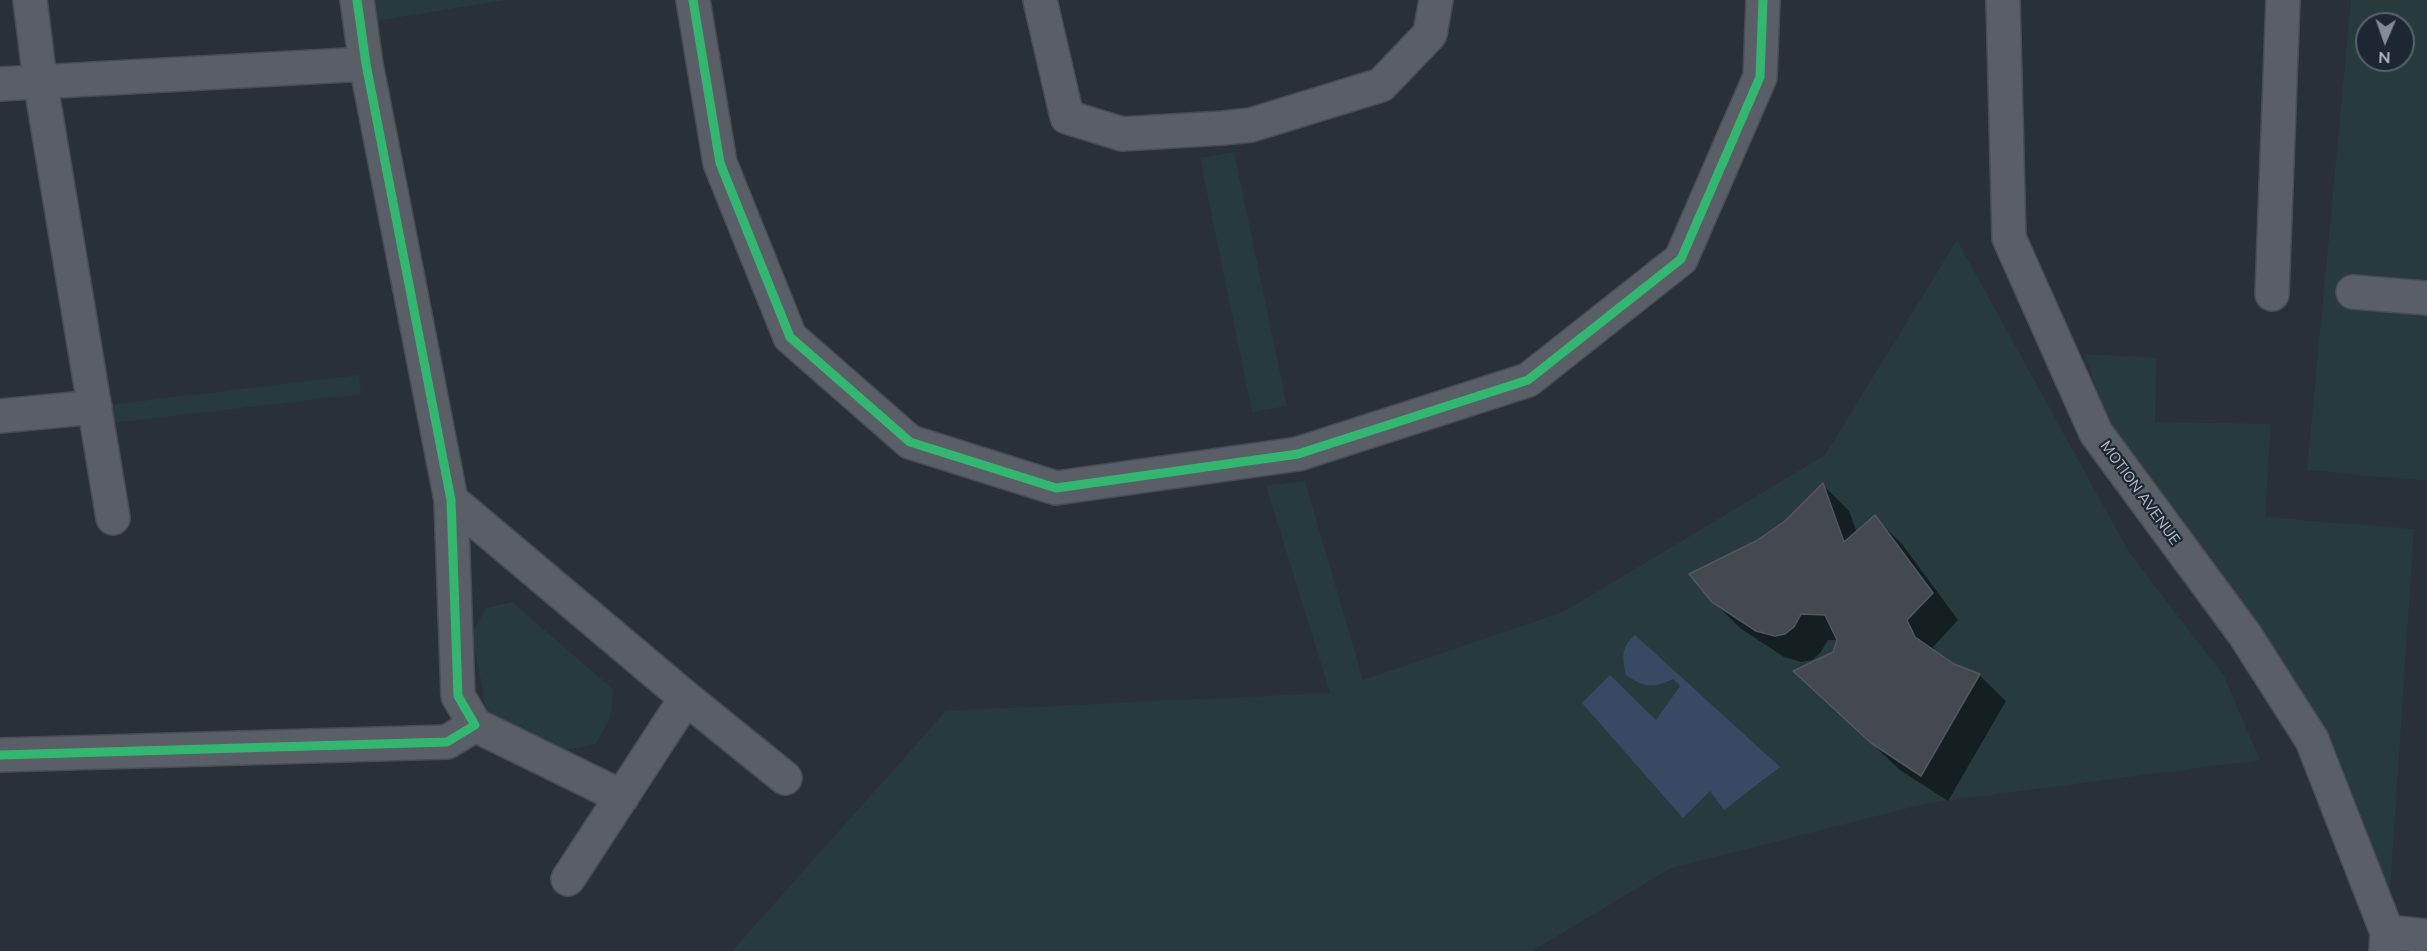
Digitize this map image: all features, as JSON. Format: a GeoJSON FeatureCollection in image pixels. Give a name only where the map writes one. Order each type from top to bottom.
{"type":"FeatureCollection","features":[{"type":"Feature","properties":{"kind":"street"},"geometry":{"type":"LineString","coordinates":[[30,0],[40,80],[113,518]]}},
{"type":"Feature","properties":{"kind":"street"},"geometry":{"type":"LineString","coordinates":[[357,0],[366,64],[452,500],[458,696],[475,725],[622,797]]}},
{"type":"Feature","properties":{"kind":"street"},"geometry":{"type":"LineString","coordinates":[[693,0],[720,163],[790,337],[910,442],[1056,488],[1298,454],[1528,380],[1681,259],[1760,77],[1764,0]]}},
{"type":"Feature","properties":{"kind":"street"},"geometry":{"type":"LineString","coordinates":[[1040,0],[1067,117],[1122,135],[1251,124],[1381,85],[1430,34],[1436,0]]}},
{"type":"Feature","properties":{"kind":"street","name":"MOTION AVENUE"},"geometry":{"type":"LineString","coordinates":[[2003,0],[2009,238],[2096,433],[2245,635],[2312,741],[2386,941]]}},
{"type":"Feature","properties":{"kind":"street"},"geometry":{"type":"LineString","coordinates":[[2272,294],[2283,0]]}},
{"type":"Feature","properties":{"kind":"street"},"geometry":{"type":"LineString","coordinates":[[0,84],[40,80],[366,64]]}},
{"type":"Feature","properties":{"kind":"street"},"geometry":{"type":"LineString","coordinates":[[2354,292],[2427,298]]}},
{"type":"Feature","properties":{"kind":"street"},"geometry":{"type":"LineString","coordinates":[[0,416],[94,407]]}},
{"type":"Feature","properties":{"kind":"street"},"geometry":{"type":"LineString","coordinates":[[452,500],[686,698],[785,778]]}},
{"type":"Feature","properties":{"kind":"street"},"geometry":{"type":"LineString","coordinates":[[568,879],[686,698]]}},
{"type":"Feature","properties":{"kind":"street"},"geometry":{"type":"LineString","coordinates":[[0,755],[447,742],[475,725]]}},
{"type":"Feature","properties":{"kind":"street"},"geometry":{"type":"LineString","coordinates":[[2386,941],[2427,936]]}},
{"type":"Feature","properties":{"kind":"green space"},"geometry":{"type":"Polygon","coordinates":[[[364,0],[506,0],[369,22],[364,0]]]}},
{"type":"Feature","properties":{"kind":"green space"},"geometry":{"type":"Polygon","coordinates":[[[2351,0],[2427,0],[2427,481],[2307,470],[2351,0]]]}},
{"type":"Feature","properties":{"kind":"green space"},"geometry":{"type":"Polygon","coordinates":[[[1234,152],[1287,406],[1252,412],[1200,158],[1234,152]]]}},
{"type":"Feature","properties":{"kind":"green space"},"geometry":{"type":"Polygon","coordinates":[[[1957,240],[2129,552],[2224,676],[2260,760],[1928,803],[1671,868],[1532,951],[732,951],[946,711],[1330,693],[1266,486],[1305,481],[1363,680],[1563,612],[1825,455],[1957,240]]]}},
{"type":"Feature","properties":{"kind":"green space"},"geometry":{"type":"Polygon","coordinates":[[[2085,354],[2156,358],[2155,422],[2271,424],[2265,517],[2414,529],[2390,890],[2342,778],[2111,437],[2085,354]]]}},
{"type":"Feature","properties":{"kind":"green space"},"geometry":{"type":"Polygon","coordinates":[[[359,375],[361,394],[104,424],[99,406],[359,375]]]}},
{"type":"Feature","properties":{"kind":"green space"},"geometry":{"type":"Polygon","coordinates":[[[512,602],[614,690],[610,718],[596,744],[566,750],[505,729],[487,714],[472,633],[486,608],[512,602]]]}},
{"type":"Feature","properties":{"kind":"water"},"geometry":{"type":"Polygon","coordinates":[[[1635,635],[1780,767],[1724,810],[1710,791],[1683,818],[1582,703],[1610,675],[1656,720],[1680,686],[1673,679],[1648,685],[1626,675],[1625,648],[1635,635]]]}},
{"type":"Feature","properties":{"kind":"building"},"geometry":{"type":"Polygon","coordinates":[[[1823,483],[1844,542],[1875,515],[1933,593],[1907,620],[1915,637],[1954,664],[1980,674],[1921,776],[1871,743],[1793,671],[1833,652],[1837,640],[1825,615],[1801,614],[1794,627],[1785,634],[1775,636],[1756,631],[1712,602],[1689,574],[1756,541],[1785,521],[1823,483]]]}},
{"type":"Feature","properties":{"kind":"cycle path"},"geometry":{"type":"LineString","coordinates":[[0,755],[447,742],[475,725],[458,696],[451,500],[366,64],[357,0]]}},
{"type":"Feature","properties":{"kind":"cycle path"},"geometry":{"type":"LineString","coordinates":[[693,0],[720,163],[790,337],[910,442],[1056,488],[1298,454],[1528,380],[1681,259],[1760,77],[1763,0]]}}]}
